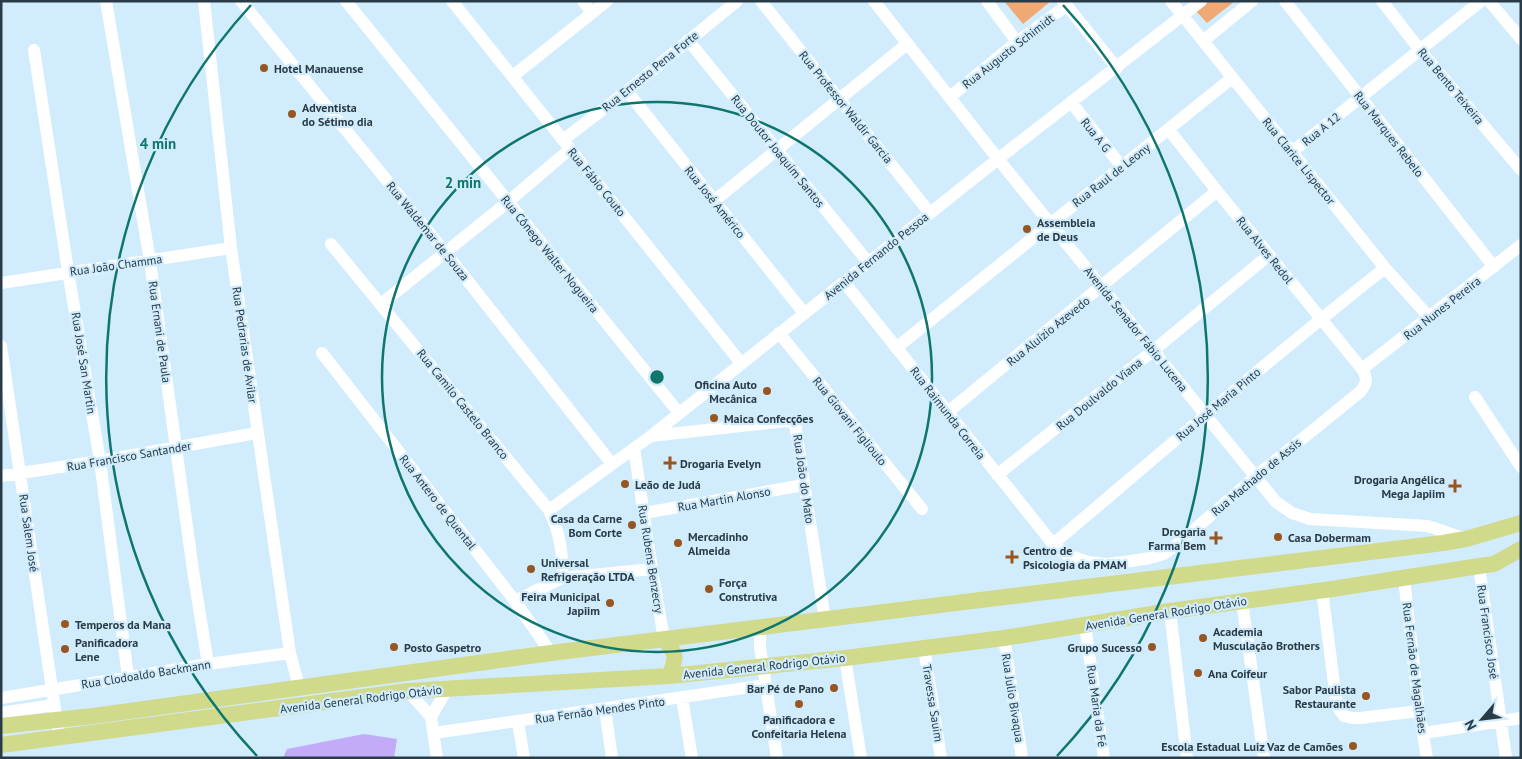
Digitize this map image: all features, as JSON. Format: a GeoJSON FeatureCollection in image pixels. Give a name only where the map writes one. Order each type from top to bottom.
{"type":"FeatureCollection","features":[{"type":"Feature","properties":{"kind":"main road","name":"Avenida General Rodrigo Otávio"},"geometry":{"type":"LineString","coordinates":[[1,726],[551,653],[1081,587],[1234,570],[1466,539],[1521,523]]}},
{"type":"Feature","properties":{"kind":"main road","name":"Avenida General Rodrigo Otávio"},"geometry":{"type":"LineString","coordinates":[[1,745],[56,720],[448,688],[669,676],[845,658],[1004,638],[1170,611],[1486,565],[1521,549]]}},
{"type":"Feature","properties":{"kind":"main road"},"geometry":{"type":"LineString","coordinates":[[1486,565],[1521,561]]}},
{"type":"Feature","properties":{"kind":"main road"},"geometry":{"type":"LineString","coordinates":[[664,639],[673,649],[675,656],[669,676]]}},
{"type":"Feature","properties":{"kind":"street","name":"Rua Ernani de Paula"},"geometry":{"type":"LineString","coordinates":[[106,1],[150,261],[208,664]]}},
{"type":"Feature","properties":{"kind":"street","name":"Rua Pedrarias de Avilar"},"geometry":{"type":"LineString","coordinates":[[204,1],[231,248],[290,653],[298,688]]}},
{"type":"Feature","properties":{"kind":"street","name":"Rua Waldemar de Souza"},"geometry":{"type":"LineString","coordinates":[[241,1],[445,252],[612,464]]}},
{"type":"Feature","properties":{"kind":"street","name":"Rua Cônego Walter Nogueira"},"geometry":{"type":"LineString","coordinates":[[346,1],[679,413]]}},
{"type":"Feature","properties":{"kind":"street","name":"Rua Fábio Couto"},"geometry":{"type":"LineString","coordinates":[[452,1],[741,362]]}},
{"type":"Feature","properties":{"kind":"street"},"geometry":{"type":"LineString","coordinates":[[583,1],[592,13]]}},
{"type":"Feature","properties":{"kind":"street"},"geometry":{"type":"LineString","coordinates":[[513,76],[607,1]]}},
{"type":"Feature","properties":{"kind":"street","name":"Rua Ernesto Pena Forte"},"geometry":{"type":"LineString","coordinates":[[381,304],[508,202],[567,144],[627,91],[736,1]]}},
{"type":"Feature","properties":{"kind":"street","name":"Rua Professor Waldir Garcia"},"geometry":{"type":"LineString","coordinates":[[761,1],[930,213]]}},
{"type":"Feature","properties":{"kind":"street","name":"Avenida Senador Fábio Lucena"},"geometry":{"type":"LineString","coordinates":[[874,1],[998,158],[1276,502],[1292,513],[1310,519],[1428,526],[1466,539]]}},
{"type":"Feature","properties":{"kind":"street"},"geometry":{"type":"LineString","coordinates":[[987,1],[1017,42]]}},
{"type":"Feature","properties":{"kind":"street","name":"Rua Clarice Lispector"},"geometry":{"type":"LineString","coordinates":[[1171,1],[1386,268],[1430,318]]}},
{"type":"Feature","properties":{"kind":"street","name":"Avenida Fernando Pessoa"},"geometry":{"type":"LineString","coordinates":[[550,510],[651,436],[998,158],[1117,68],[1201,1]]}},
{"type":"Feature","properties":{"kind":"street"},"geometry":{"type":"LineString","coordinates":[[1203,41],[1252,1]]}},
{"type":"Feature","properties":{"kind":"street","name":"Rua Marques Rebelo"},"geometry":{"type":"LineString","coordinates":[[1285,1],[1494,267]]}},
{"type":"Feature","properties":{"kind":"street","name":"Rua Bento Teixeira"},"geometry":{"type":"LineString","coordinates":[[1382,1],[1420,50],[1521,170]]}},
{"type":"Feature","properties":{"kind":"street","name":"Rua A 12"},"geometry":{"type":"LineString","coordinates":[[1292,152],[1481,1]]}},
{"type":"Feature","properties":{"kind":"street"},"geometry":{"type":"LineString","coordinates":[[1489,1],[1521,39]]}},
{"type":"Feature","properties":{"kind":"street"},"geometry":{"type":"LineString","coordinates":[[1065,3],[1117,68]]}},
{"type":"Feature","properties":{"kind":"street","name":"Rua Augusto Schimidt"},"geometry":{"type":"LineString","coordinates":[[950,97],[1065,3]]}},
{"type":"Feature","properties":{"kind":"street","name":"Rua Doutor Joaquim Santos"},"geometry":{"type":"LineString","coordinates":[[688,40],[868,262]]}},
{"type":"Feature","properties":{"kind":"street"},"geometry":{"type":"LineString","coordinates":[[714,201],[907,44]]}},
{"type":"Feature","properties":{"kind":"street","name":"Rua José San Martin"},"geometry":{"type":"LineString","coordinates":[[34,50],[100,461],[128,677]]}},
{"type":"Feature","properties":{"kind":"street","name":"Rua Raul de Leony"},"geometry":{"type":"LineString","coordinates":[[896,348],[1232,78]]}},
{"type":"Feature","properties":{"kind":"street","name":"Rua José Américo"},"geometry":{"type":"LineString","coordinates":[[627,91],[804,313]]}},
{"type":"Feature","properties":{"kind":"street","name":"Rua A G"},"geometry":{"type":"LineString","coordinates":[[1071,102],[1122,167]]}},
{"type":"Feature","properties":{"kind":"street","name":"Rua Alves Redol"},"geometry":{"type":"LineString","coordinates":[[1169,130],[1217,192],[1362,369]]}},
{"type":"Feature","properties":{"kind":"street","name":"Rua Aluízio Azevedo"},"geometry":{"type":"LineString","coordinates":[[948,412],[1217,192]]}},
{"type":"Feature","properties":{"kind":"street","name":"Rua Camilo Castelo Branco"},"geometry":{"type":"LineString","coordinates":[[332,244],[550,510],[558,528],[563,553],[562,578]]}},
{"type":"Feature","properties":{"kind":"street","name":"Rua Nunes Pereira"},"geometry":{"type":"LineString","coordinates":[[1362,369],[1430,318],[1521,245]]}},
{"type":"Feature","properties":{"kind":"street","name":"Rua João Chamma"},"geometry":{"type":"LineString","coordinates":[[1,283],[68,271],[150,261],[231,248]]}},
{"type":"Feature","properties":{"kind":"street","name":"Rua Doulvaldo Viana"},"geometry":{"type":"LineString","coordinates":[[997,475],[1154,350],[1269,255]]}},
{"type":"Feature","properties":{"kind":"street","name":"Rua José Maria Pinto"},"geometry":{"type":"LineString","coordinates":[[1053,544],[1320,319],[1386,268]]}},
{"type":"Feature","properties":{"kind":"street","name":"Rua Raimunda Correia"},"geometry":{"type":"LineString","coordinates":[[844,282],[1053,544],[1067,555],[1088,562]]}},
{"type":"Feature","properties":{"kind":"street","name":"Rua Giovani Figlioulo"},"geometry":{"type":"LineString","coordinates":[[779,332],[922,509]]}},
{"type":"Feature","properties":{"kind":"street","name":"Rua Salem José"},"geometry":{"type":"LineString","coordinates":[[1,346],[56,720]]}},
{"type":"Feature","properties":{"kind":"street","name":"Rua Antero de Quental"},"geometry":{"type":"LineString","coordinates":[[322,353],[515,601],[551,653]]}},
{"type":"Feature","properties":{"kind":"street","name":"Rua Machado de Assis"},"geometry":{"type":"LineString","coordinates":[[1088,562],[1106,564],[1150,558],[1164,554],[1360,392],[1367,381],[1362,369]]}},
{"type":"Feature","properties":{"kind":"street"},"geometry":{"type":"LineString","coordinates":[[1475,397],[1521,466]]}},
{"type":"Feature","properties":{"kind":"street","name":"Rua João do Mato"},"geometry":{"type":"LineString","coordinates":[[651,436],[792,421],[797,426],[804,486],[825,620]]}},
{"type":"Feature","properties":{"kind":"street","name":"Rua Francisco Santander"},"geometry":{"type":"LineString","coordinates":[[1,476],[100,461],[257,433]]}},
{"type":"Feature","properties":{"kind":"street","name":"Rua Rubens Benzecry"},"geometry":{"type":"LineString","coordinates":[[634,448],[664,639]]}},
{"type":"Feature","properties":{"kind":"street","name":"Rua Martin Alonso"},"geometry":{"type":"LineString","coordinates":[[644,513],[804,486]]}},
{"type":"Feature","properties":{"kind":"street","name":"Rua Francisco José"},"geometry":{"type":"LineString","coordinates":[[1486,565],[1500,721],[1506,758]]}},
{"type":"Feature","properties":{"kind":"street"},"geometry":{"type":"LineString","coordinates":[[515,601],[562,578],[652,569]]}},
{"type":"Feature","properties":{"kind":"street","name":"Rua Fernão de Magalhães"},"geometry":{"type":"LineString","coordinates":[[1404,578],[1419,711],[1427,758]]}},
{"type":"Feature","properties":{"kind":"street"},"geometry":{"type":"LineString","coordinates":[[1322,590],[1336,699],[1339,709],[1344,716],[1360,718],[1419,711]]}},
{"type":"Feature","properties":{"kind":"street"},"geometry":{"type":"LineString","coordinates":[[1242,601],[1264,758]]}},
{"type":"Feature","properties":{"kind":"street"},"geometry":{"type":"LineString","coordinates":[[1170,611],[1187,758]]}},
{"type":"Feature","properties":{"kind":"street","name":"Rua Maria da Fé"},"geometry":{"type":"LineString","coordinates":[[1086,624],[1104,758]]}},
{"type":"Feature","properties":{"kind":"street"},"geometry":{"type":"LineString","coordinates":[[760,627],[763,666],[777,758]]}},
{"type":"Feature","properties":{"kind":"street","name":"Rua Julio Bivaqua"},"geometry":{"type":"LineString","coordinates":[[1004,638],[1022,758]]}},
{"type":"Feature","properties":{"kind":"street","name":"Travessa Sauim"},"geometry":{"type":"LineString","coordinates":[[924,647],[941,758]]}},
{"type":"Feature","properties":{"kind":"street","name":"Rua Clodoaldo Backmann"},"geometry":{"type":"LineString","coordinates":[[1,698],[208,664],[290,653]]}},
{"type":"Feature","properties":{"kind":"street"},"geometry":{"type":"LineString","coordinates":[[845,658],[861,758]]}},
{"type":"Feature","properties":{"kind":"street","name":"Rua Fernão Mendes Pinto"},"geometry":{"type":"LineString","coordinates":[[434,733],[766,685]]}},
{"type":"Feature","properties":{"kind":"street"},"geometry":{"type":"LineString","coordinates":[[431,717],[448,688]]}},
{"type":"Feature","properties":{"kind":"street"},"geometry":{"type":"LineString","coordinates":[[408,691],[431,717],[437,758]]}},
{"type":"Feature","properties":{"kind":"street"},"geometry":{"type":"LineString","coordinates":[[682,698],[692,758]]}},
{"type":"Feature","properties":{"kind":"street"},"geometry":{"type":"LineString","coordinates":[[605,709],[612,758]]}},
{"type":"Feature","properties":{"kind":"street"},"geometry":{"type":"LineString","coordinates":[[1,713],[56,720]]}},
{"type":"Feature","properties":{"kind":"street"},"geometry":{"type":"LineString","coordinates":[[1424,733],[1521,718]]}},
{"type":"Feature","properties":{"kind":"street"},"geometry":{"type":"LineString","coordinates":[[518,722],[524,758]]}},
{"type":"Feature","properties":{"kind":"shaded area"},"geometry":{"type":"Polygon","coordinates":[[[1004,1],[1051,1],[1023,24],[1004,1]]]}},
{"type":"Feature","properties":{"kind":"shaded area"},"geometry":{"type":"Polygon","coordinates":[[[1209,1],[1235,1],[1207,23],[1196,11],[1209,1]]]}},
{"type":"Feature","properties":{"kind":"shaded area"},"geometry":{"type":"Polygon","coordinates":[[[364,734],[397,739],[394,758],[283,758],[287,749],[364,734]]]}},
{"type":"Feature","properties":{"kind":"place","name":"Hotel Manauense"},"geometry":{"type":"Point","coordinates":[264,68]}},
{"type":"Feature","properties":{"kind":"place","name":"Adventista do Sétimo dia"},"geometry":{"type":"Point","coordinates":[292,114]}},
{"type":"Feature","properties":{"kind":"place","name":"Assembleia de Deus"},"geometry":{"type":"Point","coordinates":[1027,229]}},
{"type":"Feature","properties":{"kind":"place","name":"Oficina Auto Mecânica"},"geometry":{"type":"Point","coordinates":[767,391]}},
{"type":"Feature","properties":{"kind":"place","name":"Maica Confecções"},"geometry":{"type":"Point","coordinates":[714,418]}},
{"type":"Feature","properties":{"kind":"place","name":"Drogaria Evelyn"},"geometry":{"type":"Point","coordinates":[670,463]}},
{"type":"Feature","properties":{"kind":"place","name":"Leão de Judá"},"geometry":{"type":"Point","coordinates":[625,484]}},
{"type":"Feature","properties":{"kind":"place","name":"Drogaria Angélica Mega Japiim"},"geometry":{"type":"Point","coordinates":[1455,486]}},
{"type":"Feature","properties":{"kind":"place","name":"Casa da Carne Bom Corte"},"geometry":{"type":"Point","coordinates":[632,525]}},
{"type":"Feature","properties":{"kind":"place","name":"Casa Dobermam"},"geometry":{"type":"Point","coordinates":[1278,537]}},
{"type":"Feature","properties":{"kind":"place","name":"Drogaria Farma Bem"},"geometry":{"type":"Point","coordinates":[1216,538]}},
{"type":"Feature","properties":{"kind":"place","name":"Mercadinho Almeida"},"geometry":{"type":"Point","coordinates":[678,543]}},
{"type":"Feature","properties":{"kind":"place","name":"Centro de Psicologia da PMAM"},"geometry":{"type":"Point","coordinates":[1012,557]}},
{"type":"Feature","properties":{"kind":"place","name":"Universal Refrigeração LTDA"},"geometry":{"type":"Point","coordinates":[531,569]}},
{"type":"Feature","properties":{"kind":"place","name":"Força Construtiva"},"geometry":{"type":"Point","coordinates":[709,589]}},
{"type":"Feature","properties":{"kind":"place","name":"Feira Municipal Japiim"},"geometry":{"type":"Point","coordinates":[610,603]}},
{"type":"Feature","properties":{"kind":"place","name":"Temperos da Mana"},"geometry":{"type":"Point","coordinates":[65,624]}},
{"type":"Feature","properties":{"kind":"place","name":"Academia Musculação Brothers"},"geometry":{"type":"Point","coordinates":[1203,638]}},
{"type":"Feature","properties":{"kind":"place","name":"Posto Gaspetro"},"geometry":{"type":"Point","coordinates":[394,647]}},
{"type":"Feature","properties":{"kind":"place","name":"Grupo Sucesso"},"geometry":{"type":"Point","coordinates":[1152,647]}},
{"type":"Feature","properties":{"kind":"place","name":"Panificadora Lene"},"geometry":{"type":"Point","coordinates":[65,649]}},
{"type":"Feature","properties":{"kind":"place","name":"Ana Coifeur"},"geometry":{"type":"Point","coordinates":[1198,673]}},
{"type":"Feature","properties":{"kind":"place","name":"Bar Pé de Pano"},"geometry":{"type":"Point","coordinates":[834,688]}},
{"type":"Feature","properties":{"kind":"place","name":"Sabor Paulista Restaurante"},"geometry":{"type":"Point","coordinates":[1366,696]}},
{"type":"Feature","properties":{"kind":"place","name":"Panificadora e Confeitaria Helena"},"geometry":{"type":"Point","coordinates":[799,704]}},
{"type":"Feature","properties":{"kind":"place","name":"Escola Estadual Luiz Vaz de Camões"},"geometry":{"type":"Point","coordinates":[1353,746]}}]}
